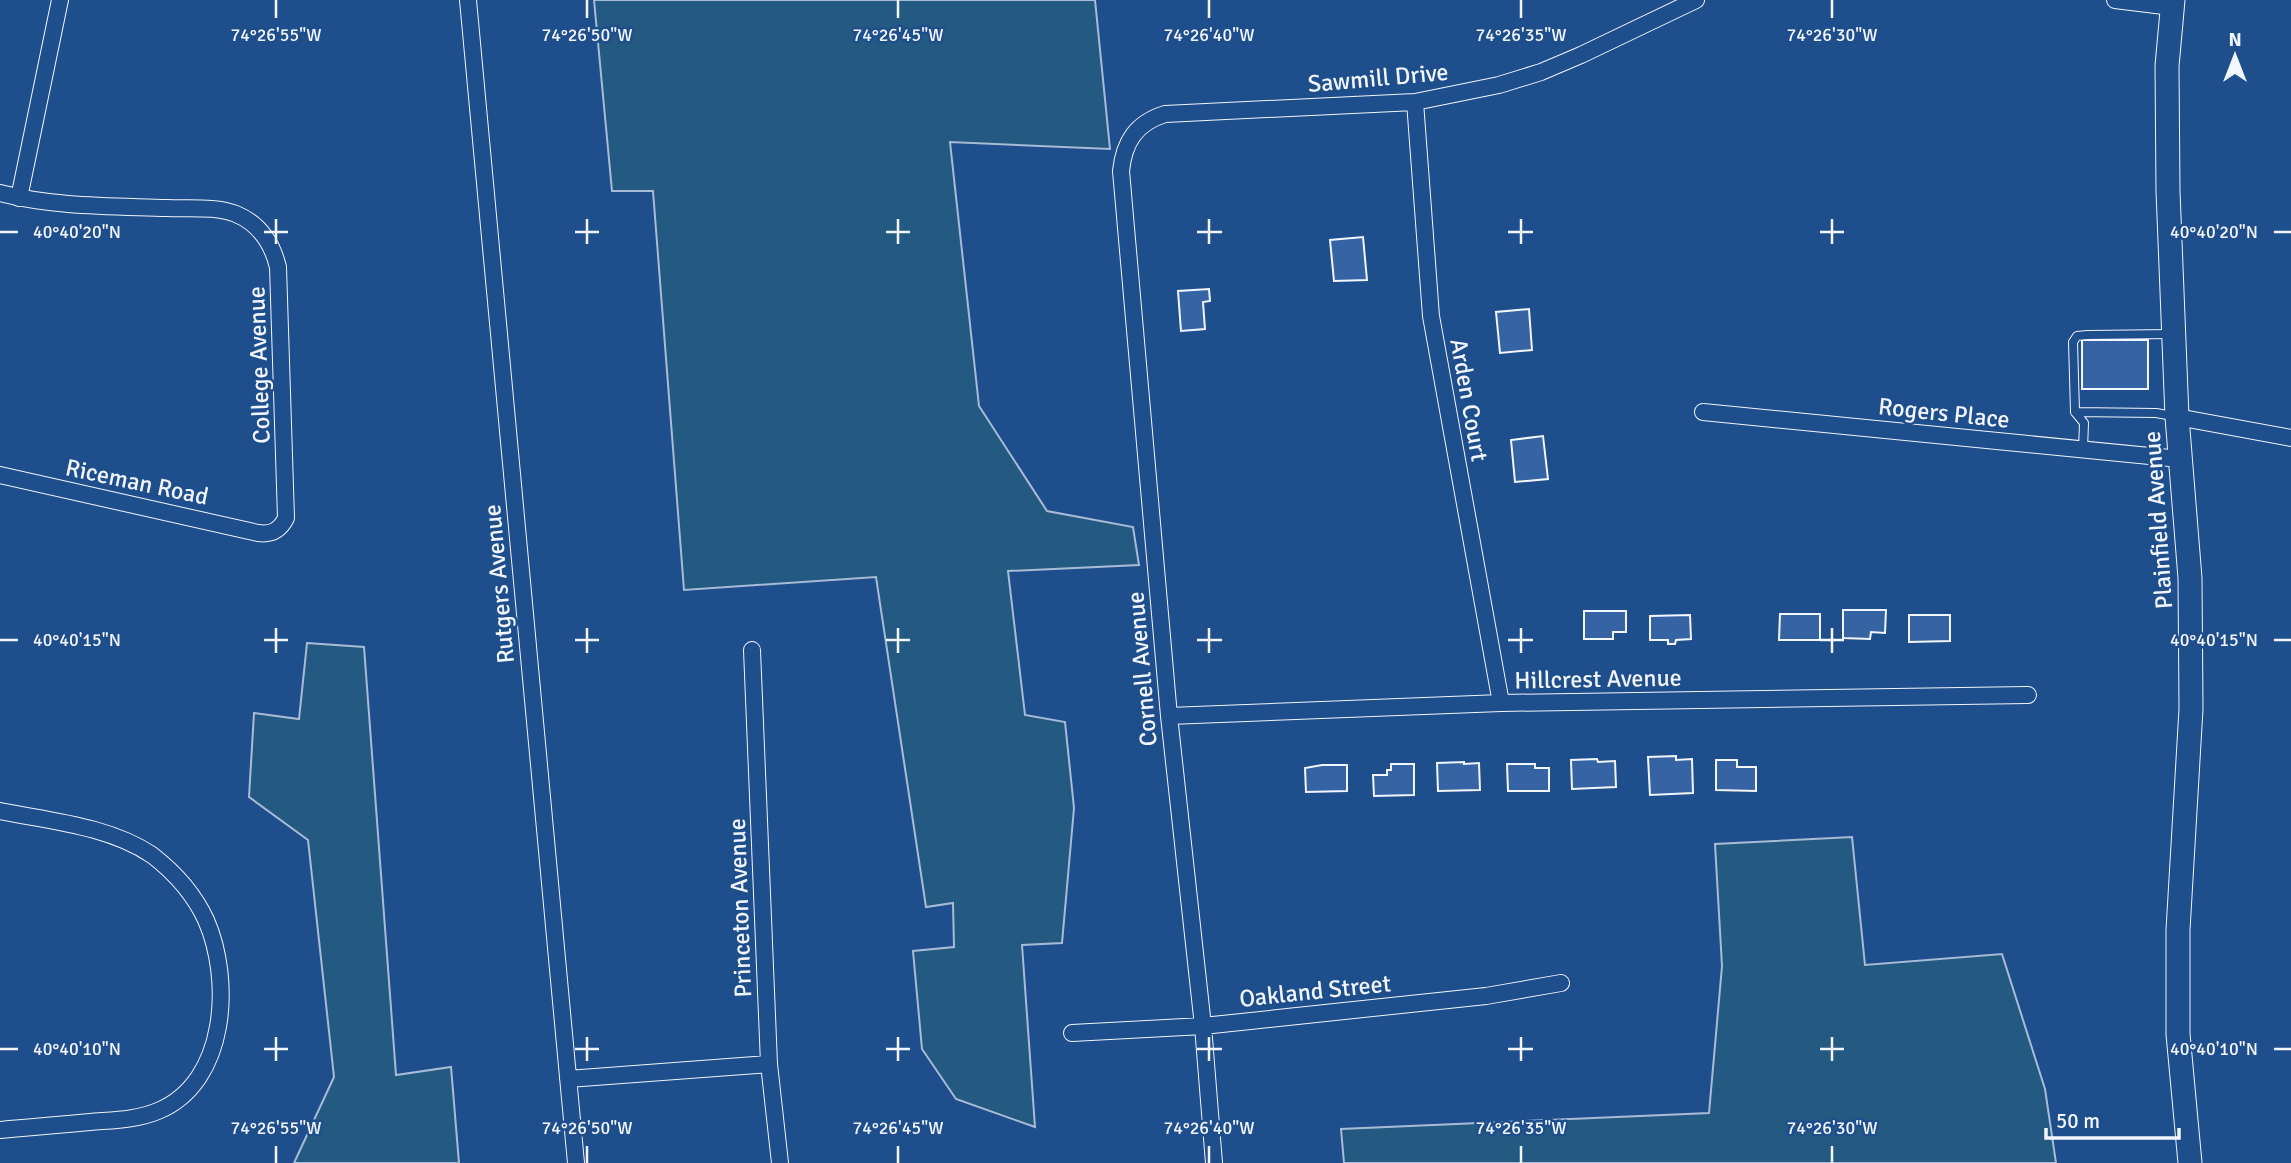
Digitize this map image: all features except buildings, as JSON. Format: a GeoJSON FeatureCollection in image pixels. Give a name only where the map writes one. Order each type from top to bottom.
{"type":"FeatureCollection","features":[{"type":"Feature","properties":{"kind":"main road","name":"Plainfield Avenue"},"geometry":{"type":"LineString","coordinates":[[2172,4],[2167,66],[2174,334],[2177,417],[2190,578],[2191,709],[2178,930],[2178,1034],[2190,1163]]}},
{"type":"Feature","properties":{"kind":"street"},"geometry":{"type":"LineString","coordinates":[[0,193],[19,198],[60,0]]}},
{"type":"Feature","properties":{"kind":"street","name":"Rutgers Avenue"},"geometry":{"type":"LineString","coordinates":[[468,0],[576,1163]]}},
{"type":"Feature","properties":{"kind":"street","name":"Sawmill Drive"},"geometry":{"type":"LineString","coordinates":[[1121,171],[1123,154],[1129,139],[1140,126],[1165,114],[1415,102],[1499,85],[1541,72],[1629,34],[1696,0]]}},
{"type":"Feature","properties":{"kind":"street"},"geometry":{"type":"LineString","coordinates":[[2115,0],[2172,4]]}},
{"type":"Feature","properties":{"kind":"street","name":"Arden Court"},"geometry":{"type":"LineString","coordinates":[[1415,102],[1431,316],[1501,703]]}},
{"type":"Feature","properties":{"kind":"street","name":"Cornell Avenue"},"geometry":{"type":"LineString","coordinates":[[1121,171],[1168,716],[1203,1026],[1214,1163]]}},
{"type":"Feature","properties":{"kind":"street","name":"College Avenue"},"geometry":{"type":"LineString","coordinates":[[19,198],[91,205],[222,210],[248,220],[268,240],[278,267],[288,509],[282,527],[264,534]]}},
{"type":"Feature","properties":{"kind":"street","name":"Rogers Place"},"geometry":{"type":"LineString","coordinates":[[1703,412],[2180,459]]}},
{"type":"Feature","properties":{"kind":"street"},"geometry":{"type":"LineString","coordinates":[[2177,417],[2291,438]]}},
{"type":"Feature","properties":{"kind":"street","name":"Riceman Road"},"geometry":{"type":"LineString","coordinates":[[0,475],[264,534]]}},
{"type":"Feature","properties":{"kind":"street","name":"Princeton Avenue"},"geometry":{"type":"LineString","coordinates":[[752,650],[769,1064],[780,1163]]}},
{"type":"Feature","properties":{"kind":"street","name":"Hillcrest Avenue"},"geometry":{"type":"LineString","coordinates":[[1168,716],[1501,703],[2028,695]]}},
{"type":"Feature","properties":{"kind":"street"},"geometry":{"type":"LineString","coordinates":[[0,810],[113,836],[136,845],[163,864],[187,888],[205,917],[216,948],[221,981],[216,1038],[209,1059],[192,1085],[167,1106],[132,1119],[0,1130]]}},
{"type":"Feature","properties":{"kind":"street","name":"Oakland Street"},"geometry":{"type":"LineString","coordinates":[[1072,1033],[1203,1026],[1486,996],[1561,983]]}},
{"type":"Feature","properties":{"kind":"street"},"geometry":{"type":"LineString","coordinates":[[568,1079],[769,1064]]}},
{"type":"Feature","properties":{"kind":"lane"},"geometry":{"type":"LineString","coordinates":[[2083,450],[2084,423],[2075,412],[2073,342],[2077,336],[2174,334]]}},
{"type":"Feature","properties":{"kind":"lane"},"geometry":{"type":"LineString","coordinates":[[2075,412],[2156,413],[2177,417]]}},
{"type":"Feature","properties":{"kind":"shaded area"},"geometry":{"type":"Polygon","coordinates":[[[594,0],[1095,0],[1110,149],[950,142],[979,406],[1047,511],[1133,527],[1139,565],[1008,571],[1025,715],[1065,722],[1074,808],[1062,943],[1022,945],[1035,1127],[956,1099],[922,1049],[913,951],[954,947],[953,903],[926,907],[876,577],[684,590],[653,191],[612,191],[594,0]]]}},
{"type":"Feature","properties":{"kind":"shaded area"},"geometry":{"type":"Polygon","coordinates":[[[307,643],[364,647],[396,1075],[451,1067],[459,1163],[294,1163],[334,1077],[308,840],[249,797],[254,713],[299,719],[307,643]]]}},
{"type":"Feature","properties":{"kind":"shaded area"},"geometry":{"type":"Polygon","coordinates":[[[1852,837],[1865,965],[2002,954],[2045,1089],[2056,1163],[1344,1163],[1341,1129],[1709,1113],[1722,966],[1715,844],[1852,837]]]}}]}
